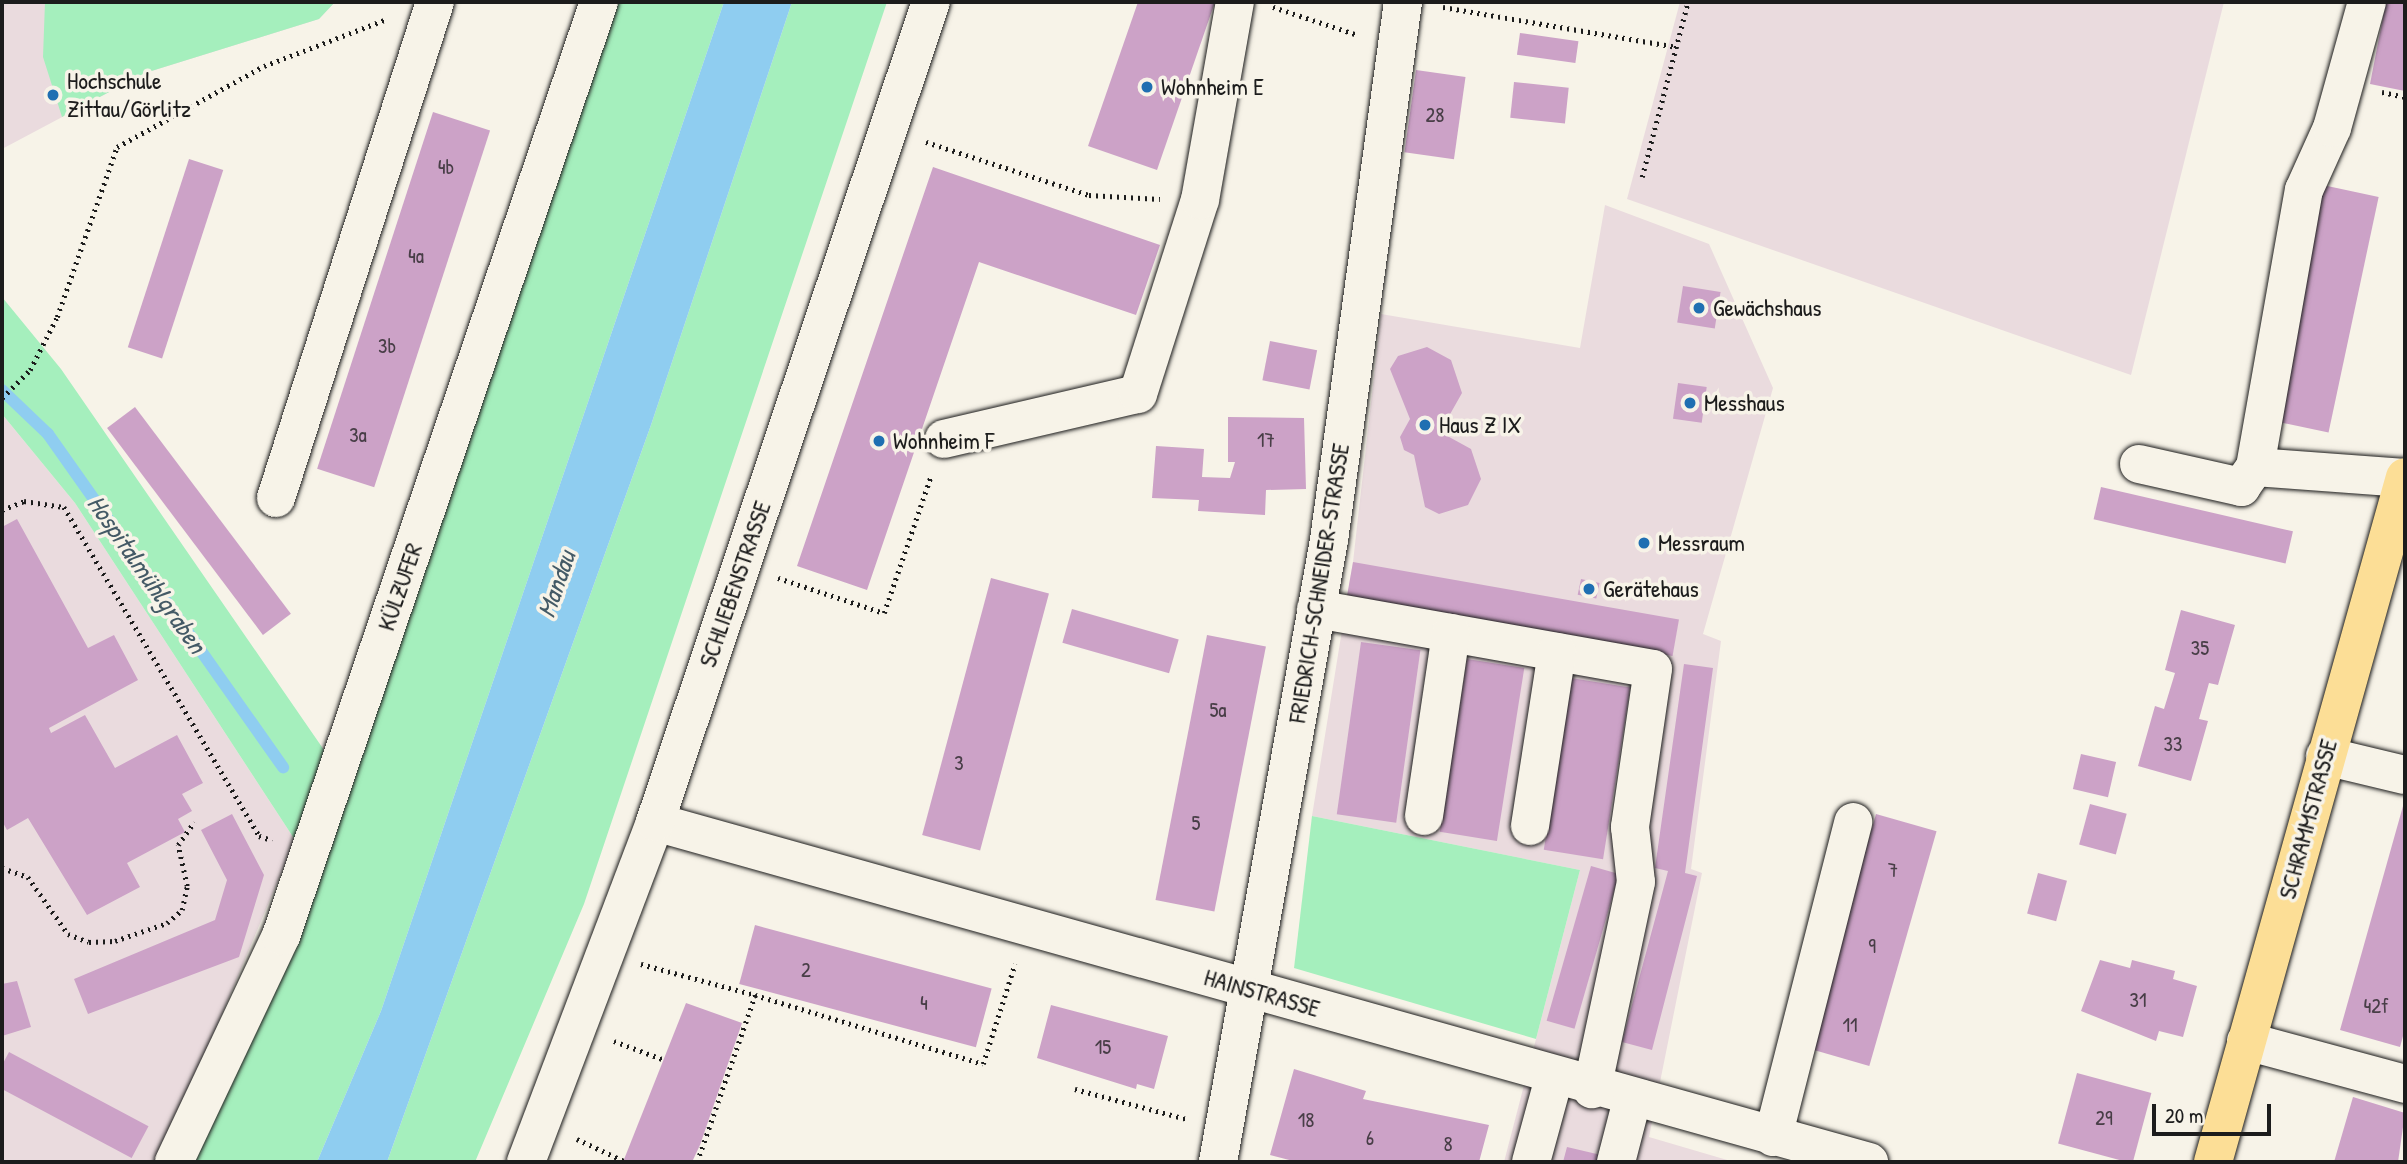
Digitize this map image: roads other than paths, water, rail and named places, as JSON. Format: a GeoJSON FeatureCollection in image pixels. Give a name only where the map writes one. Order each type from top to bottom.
{"type":"FeatureCollection","features":[{"type":"Feature","properties":{"kind":"main road","name":"SCHRAMMSTRASSE"},"geometry":{"type":"LineString","coordinates":[[2213,1162],[2405,477]]}},
{"type":"Feature","properties":{"kind":"street"},"geometry":{"type":"LineString","coordinates":[[276,498],[435,2]]}},
{"type":"Feature","properties":{"kind":"street","name":"KÜLZUFER"},"geometry":{"type":"LineString","coordinates":[[174,1162],[281,936],[599,2]]}},
{"type":"Feature","properties":{"kind":"street","name":"SCHLIEBENSTRASSE"},"geometry":{"type":"LineString","coordinates":[[526,1162],[607,955],[655,822],[931,2]]}},
{"type":"Feature","properties":{"kind":"street"},"geometry":{"type":"LineString","coordinates":[[2138,464],[2241,487],[2255,467],[2304,190],[2332,128],[2367,2]]}},
{"type":"Feature","properties":{"kind":"street"},"geometry":{"type":"LineString","coordinates":[[944,439],[1138,394],[1200,200],[1252,4]]}},
{"type":"Feature","properties":{"kind":"street","name":"FRIEDRICH-SCHNEIDER-STRASSE"},"geometry":{"type":"LineString","coordinates":[[1221,1145],[1316,609],[1397,48],[1418,4]]}},
{"type":"Feature","properties":{"kind":"street"},"geometry":{"type":"LineString","coordinates":[[2255,467],[2405,477]]}},
{"type":"Feature","properties":{"kind":"street"},"geometry":{"type":"LineString","coordinates":[[1316,609],[1653,669],[1630,827],[1636,883],[1592,1089]]}},
{"type":"Feature","properties":{"kind":"street"},"geometry":{"type":"LineString","coordinates":[[1424,816],[1451,633]]}},
{"type":"Feature","properties":{"kind":"street"},"geometry":{"type":"LineString","coordinates":[[1530,826],[1557,652]]}},
{"type":"Feature","properties":{"kind":"street"},"geometry":{"type":"LineString","coordinates":[[2325,756],[2405,775]]}},
{"type":"Feature","properties":{"kind":"street","name":"HAINSTRASSE"},"geometry":{"type":"LineString","coordinates":[[655,822],[1248,988],[1632,1100],[1755,1143],[1862,1161]]}},
{"type":"Feature","properties":{"kind":"street"},"geometry":{"type":"LineString","coordinates":[[1755,1143],[1853,822]]}},
{"type":"Feature","properties":{"kind":"street"},"geometry":{"type":"LineString","coordinates":[[2246,1041],[2405,1084]]}},
{"type":"Feature","properties":{"kind":"street"},"geometry":{"type":"LineString","coordinates":[[1531,1162],[1554,1078]]}},
{"type":"Feature","properties":{"kind":"street"},"geometry":{"type":"LineString","coordinates":[[1616,1162],[1632,1100]]}},
{"type":"Feature","properties":{"kind":"water","name":"Mandau"},"geometry":{"type":"Polygon","coordinates":[[[724,2],[792,2],[651,425],[387,1162],[317,1162],[381,1011],[724,2]]]}},
{"type":"Feature","properties":{"kind":"waterway","name":"Hospitalmühlgraben"},"geometry":{"type":"LineString","coordinates":[[2,390],[48,434],[283,767]]}},
{"type":"Feature","properties":{"kind":"place","name":"Wohnheim E"},"geometry":{"type":"Point","coordinates":[1147,87]}},
{"type":"Feature","properties":{"kind":"place","name":"Hochschule Zittau/Görlitz"},"geometry":{"type":"Point","coordinates":[53,95]}},
{"type":"Feature","properties":{"kind":"place","name":"Gewächshaus"},"geometry":{"type":"Point","coordinates":[1699,308]}},
{"type":"Feature","properties":{"kind":"place","name":"Messhaus"},"geometry":{"type":"Point","coordinates":[1690,403]}},
{"type":"Feature","properties":{"kind":"place","name":"Haus Z IX"},"geometry":{"type":"Point","coordinates":[1425,425]}},
{"type":"Feature","properties":{"kind":"place","name":"Wohnheim F"},"geometry":{"type":"Point","coordinates":[879,441]}},
{"type":"Feature","properties":{"kind":"place","name":"Messraum"},"geometry":{"type":"Point","coordinates":[1644,543]}},
{"type":"Feature","properties":{"kind":"place","name":"Gerätehaus"},"geometry":{"type":"Point","coordinates":[1589,589]}}]}
